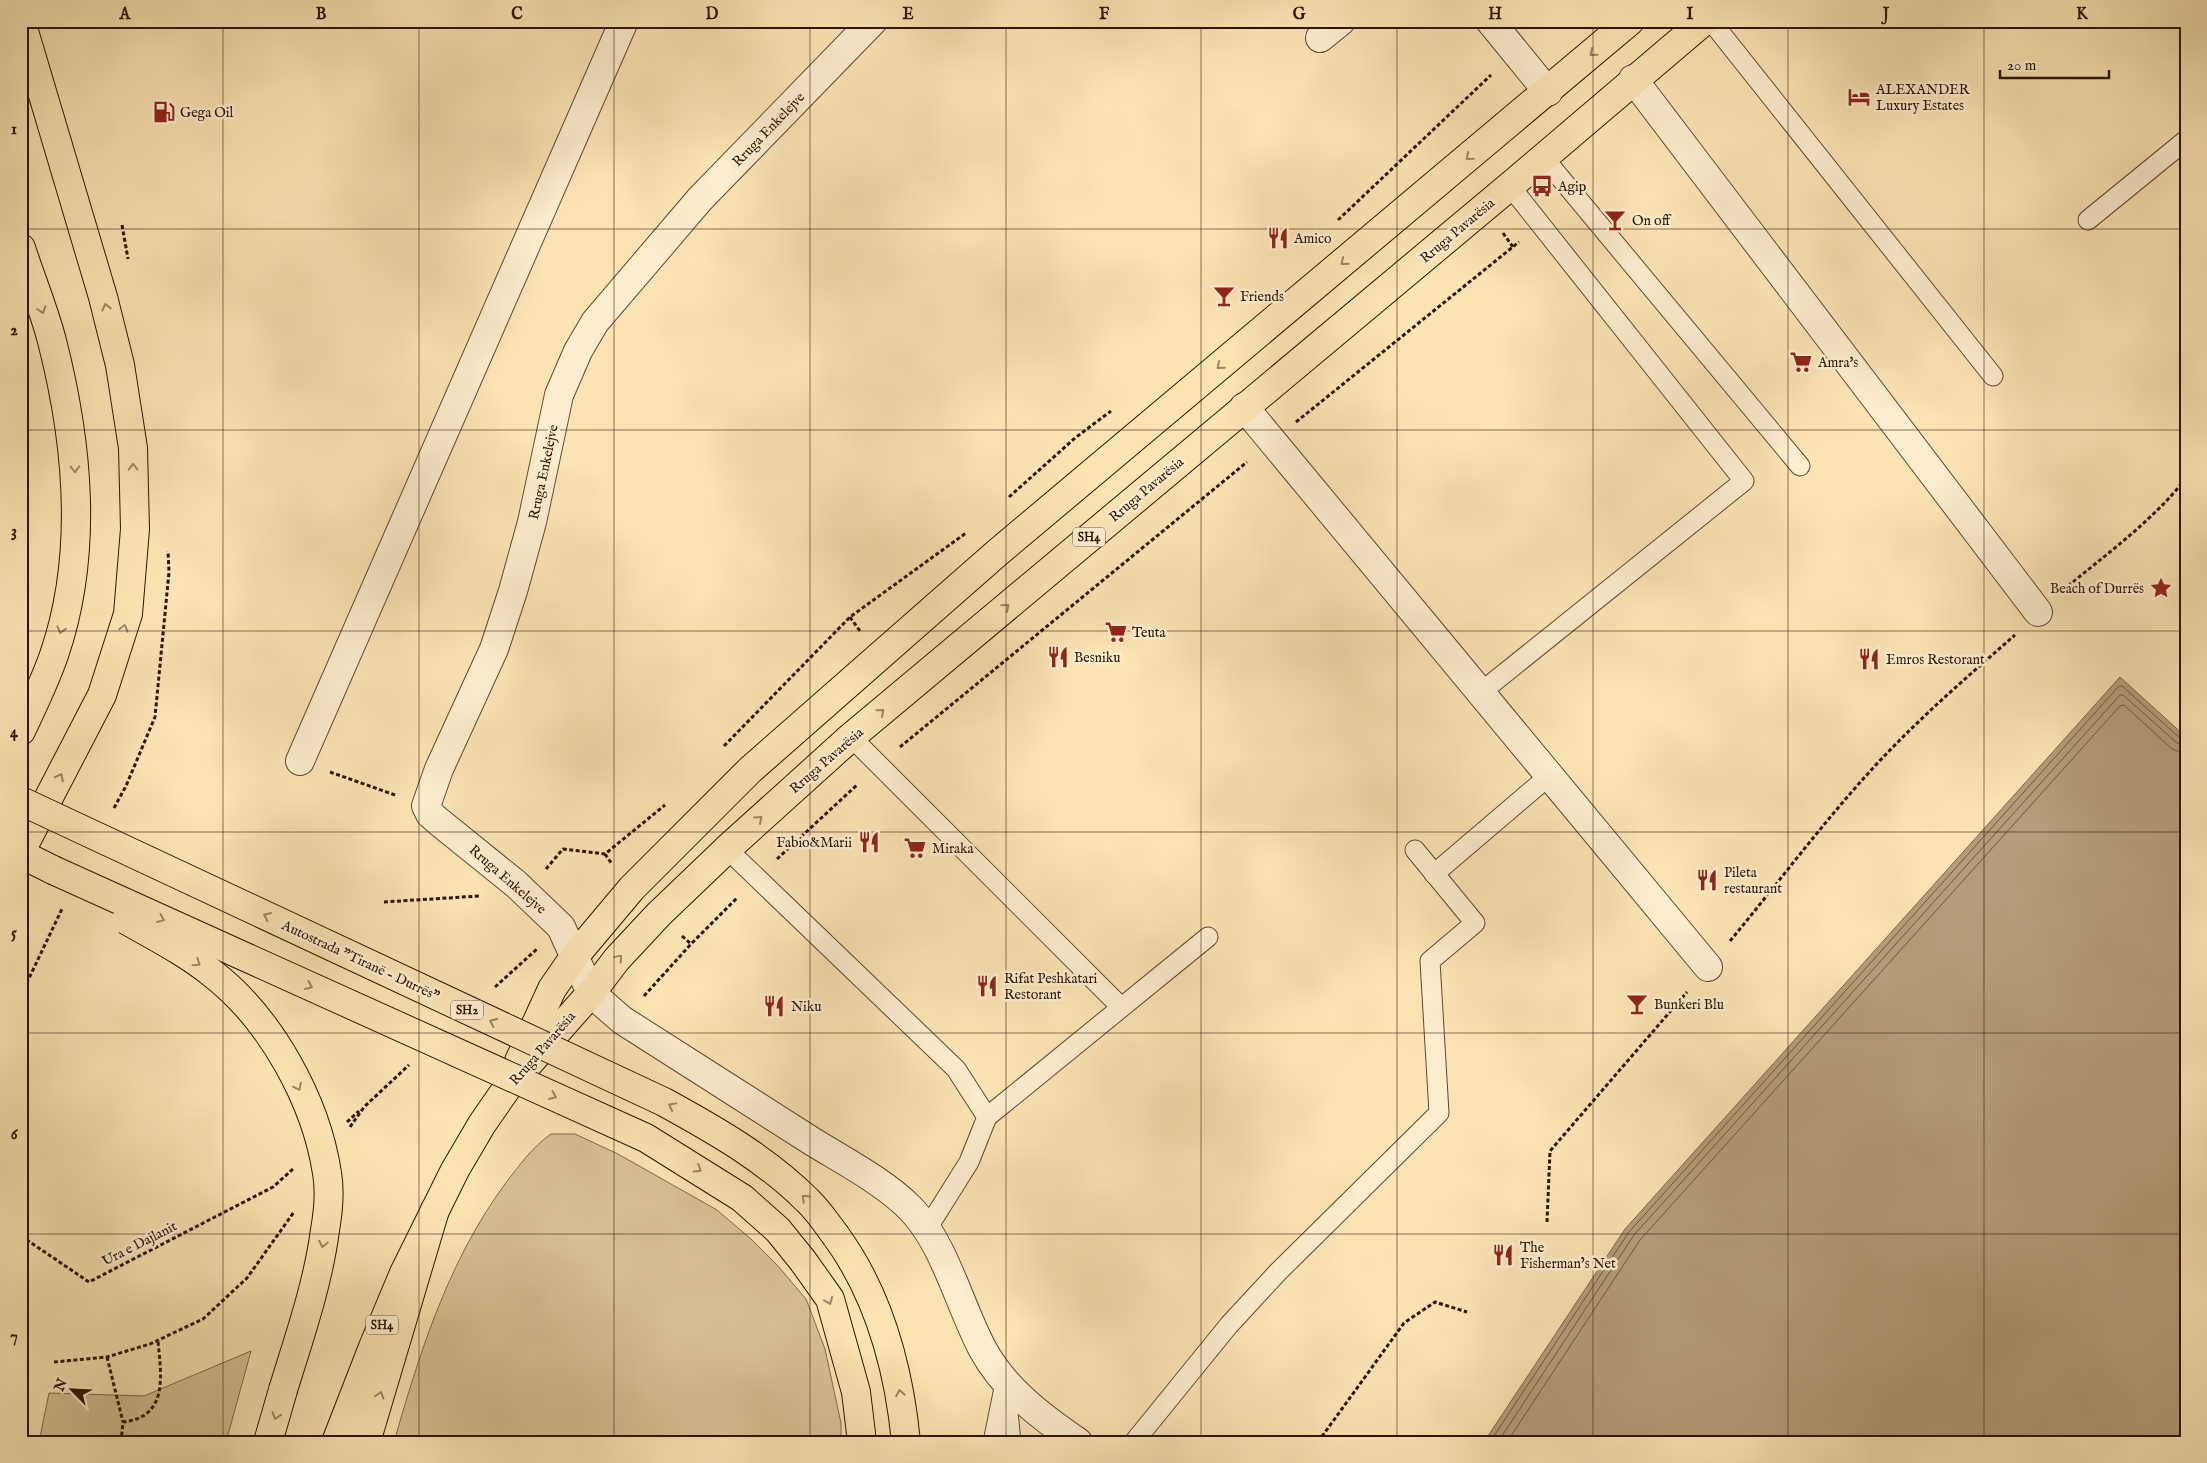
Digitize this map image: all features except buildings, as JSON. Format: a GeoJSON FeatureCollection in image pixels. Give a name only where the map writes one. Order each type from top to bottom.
{"type":"FeatureCollection","features":[{"type":"Feature","properties":{"kind":"main road"},"geometry":{"type":"LineString","coordinates":[[21,21],[103,297],[120,365],[133,448],[135,530],[128,614],[105,687],[21,853],[53,870],[646,1138],[742,1198],[778,1230],[830,1299],[856,1392],[862,1442]]}},
{"type":"Feature","properties":{"kind":"main road","name":"Rruga Pavarësia"},"geometry":{"type":"LineString","coordinates":[[507,1088],[552,989],[574,958],[632,888],[758,764],[990,559],[1548,92],[1630,21]]}},
{"type":"Feature","properties":{"kind":"main road","name":"Rruga Pavarësia"},"geometry":{"type":"LineString","coordinates":[[507,1088],[591,993],[617,959],[659,914],[727,848],[851,737],[1510,186],[1633,79],[1704,21]]}},
{"type":"Feature","properties":{"kind":"main road"},"geometry":{"type":"LineString","coordinates":[[21,248],[51,339],[63,390],[74,453],[75,502],[75,545],[63,621],[55,653],[43,686],[21,731]]}},
{"type":"Feature","properties":{"kind":"main road","name":"Autostrada \"Tiranë - Durrës\""},"geometry":{"type":"LineString","coordinates":[[21,801],[664,1102],[719,1132],[768,1167],[808,1200],[850,1254],[871,1298],[894,1363],[906,1442]]}},
{"type":"Feature","properties":{"kind":"main road"},"geometry":{"type":"LineString","coordinates":[[53,870],[108,910],[205,968],[234,992],[255,1016],[282,1054],[317,1128],[327,1175],[326,1229],[314,1286],[268,1442]]}},
{"type":"Feature","properties":{"kind":"main road","name":"SH4"},"geometry":{"type":"LineString","coordinates":[[336,1442],[376,1338],[404,1273],[435,1210],[478,1132],[507,1088]]}},
{"type":"Feature","properties":{"kind":"main road"},"geometry":{"type":"LineString","coordinates":[[366,1442],[435,1210]]}},
{"type":"Feature","properties":{"kind":"street"},"geometry":{"type":"LineString","coordinates":[[300,761],[624,21]]}},
{"type":"Feature","properties":{"kind":"street","name":"Rruga Enkelejve"},"geometry":{"type":"LineString","coordinates":[[591,993],[561,926],[469,844],[430,814],[426,806],[439,770],[494,649],[508,608],[532,522],[559,395],[582,343],[595,322],[700,200],[872,21]]}},
{"type":"Feature","properties":{"kind":"street"},"geometry":{"type":"LineString","coordinates":[[1320,38],[1341,21]]}},
{"type":"Feature","properties":{"kind":"street"},"geometry":{"type":"LineString","coordinates":[[1490,21],[1548,92]]}},
{"type":"Feature","properties":{"kind":"street"},"geometry":{"type":"LineString","coordinates":[[1633,79],[2038,612]]}},
{"type":"Feature","properties":{"kind":"street"},"geometry":{"type":"LineString","coordinates":[[1244,407],[1708,967]]}},
{"type":"Feature","properties":{"kind":"street"},"geometry":{"type":"LineString","coordinates":[[591,993],[622,1020],[880,1185],[909,1207],[927,1229],[963,1302],[982,1348],[1005,1383],[1049,1422],[1078,1442]]}},
{"type":"Feature","properties":{"kind":"lane"},"geometry":{"type":"LineString","coordinates":[[1711,21],[1992,376]]}},
{"type":"Feature","properties":{"kind":"lane"},"geometry":{"type":"LineString","coordinates":[[2088,220],[2186,140]]}},
{"type":"Feature","properties":{"kind":"lane"},"geometry":{"type":"LineString","coordinates":[[1543,157],[1800,466]]}},
{"type":"Feature","properties":{"kind":"lane"},"geometry":{"type":"LineString","coordinates":[[1480,693],[1744,481],[1510,186]]}},
{"type":"Feature","properties":{"kind":"lane"},"geometry":{"type":"LineString","coordinates":[[851,737],[1121,1007]]}},
{"type":"Feature","properties":{"kind":"lane"},"geometry":{"type":"LineString","coordinates":[[1434,874],[1550,775]]}},
{"type":"Feature","properties":{"kind":"lane"},"geometry":{"type":"LineString","coordinates":[[727,848],[956,1069],[987,1117]]}},
{"type":"Feature","properties":{"kind":"lane"},"geometry":{"type":"LineString","coordinates":[[1134,1442],[1229,1325],[1278,1272],[1439,1113],[1430,961],[1475,923],[1415,850]]}},
{"type":"Feature","properties":{"kind":"lane"},"geometry":{"type":"LineString","coordinates":[[927,1229],[969,1162],[987,1117],[1208,937]]}},
{"type":"Feature","properties":{"kind":"lane"},"geometry":{"type":"LineString","coordinates":[[993,1442],[1005,1383]]}},
{"type":"Feature","properties":{"kind":"lane"},"geometry":{"type":"LineString","coordinates":[[1005,1383],[1011,1442]]}},
{"type":"Feature","properties":{"kind":"path"},"geometry":{"type":"LineString","coordinates":[[1334,224],[1515,52]]}},
{"type":"Feature","properties":{"kind":"path"},"geometry":{"type":"LineString","coordinates":[[622,1020],[691,944],[757,878],[879,764],[1272,441],[1541,225]]}},
{"type":"Feature","properties":{"kind":"path"},"geometry":{"type":"LineString","coordinates":[[1004,501],[1075,438],[1115,408]]}},
{"type":"Feature","properties":{"kind":"path"},"geometry":{"type":"LineString","coordinates":[[1547,1222],[1550,1151],[1708,967],[1856,788],[1894,746],[1946,696],[2017,634],[2038,612],[2113,549],[2174,494],[2186,478]]}},
{"type":"Feature","properties":{"kind":"path"},"geometry":{"type":"LineString","coordinates":[[720,750],[850,617],[968,532]]}},
{"type":"Feature","properties":{"kind":"path"},"geometry":{"type":"LineString","coordinates":[[300,761],[426,806]]}},
{"type":"Feature","properties":{"kind":"path"},"geometry":{"type":"LineString","coordinates":[[384,902],[526,893],[563,849],[605,854],[671,800]]}},
{"type":"Feature","properties":{"kind":"path","name":"Ura e Dajlanit"},"geometry":{"type":"LineString","coordinates":[[21,1236],[89,1282],[273,1187]]}},
{"type":"Feature","properties":{"kind":"path"},"geometry":{"type":"LineString","coordinates":[[1318,1442],[1404,1323],[1435,1302],[1467,1312]]}},
{"type":"Feature","properties":{"kind":"path"},"geometry":{"type":"LineString","coordinates":[[123,1422],[133,1421],[147,1415],[156,1403],[161,1378],[158,1341]]}},
{"type":"Feature","properties":{"kind":"path"},"geometry":{"type":"LineString","coordinates":[[108,1357],[123,1422],[121,1442]]}},
{"type":"Feature","properties":{"kind":"shaded area"},"geometry":{"type":"Polygon","coordinates":[[[551,1134],[575,1134],[618,1154],[717,1210],[751,1239],[778,1266],[806,1299],[825,1349],[841,1423],[841,1442],[394,1442],[414,1374],[438,1307],[452,1275],[485,1213],[505,1184],[532,1151],[551,1134]]]}},
{"type":"Feature","properties":{"kind":"shaded area"},"geometry":{"type":"Polygon","coordinates":[[[251,1351],[226,1442],[39,1442],[49,1393],[144,1396],[251,1351]]]}},
{"type":"Feature","properties":{"kind":"water"},"geometry":{"type":"Polygon","coordinates":[[[2120,677],[2186,737],[2186,1442],[1484,1442],[1625,1229],[2120,677]]]}},
{"type":"Feature","properties":{"kind":"place","name":"ALEXANDER Luxury Estates"},"geometry":{"type":"Point","coordinates":[1859,97]}},
{"type":"Feature","properties":{"kind":"place","name":"Gega Oil"},"geometry":{"type":"Point","coordinates":[164,112]}},
{"type":"Feature","properties":{"kind":"place","name":"Agip"},"geometry":{"type":"Point","coordinates":[1542,186]}},
{"type":"Feature","properties":{"kind":"place","name":"On off"},"geometry":{"type":"Point","coordinates":[1615,220]}},
{"type":"Feature","properties":{"kind":"place","name":"Amico"},"geometry":{"type":"Point","coordinates":[1278,238]}},
{"type":"Feature","properties":{"kind":"place","name":"Friends"},"geometry":{"type":"Point","coordinates":[1224,296]}},
{"type":"Feature","properties":{"kind":"place","name":"Amra's"},"geometry":{"type":"Point","coordinates":[1801,362]}},
{"type":"Feature","properties":{"kind":"place","name":"Beach of Durrës"},"geometry":{"type":"Point","coordinates":[2161,588]}},
{"type":"Feature","properties":{"kind":"place","name":"Teuta"},"geometry":{"type":"Point","coordinates":[1116,632]}},
{"type":"Feature","properties":{"kind":"place","name":"Besniku"},"geometry":{"type":"Point","coordinates":[1058,657]}},
{"type":"Feature","properties":{"kind":"place","name":"Emros Restorant"},"geometry":{"type":"Point","coordinates":[1869,659]}},
{"type":"Feature","properties":{"kind":"place","name":"Fabio&Marii"},"geometry":{"type":"Point","coordinates":[869,842]}},
{"type":"Feature","properties":{"kind":"place","name":"Miraka"},"geometry":{"type":"Point","coordinates":[915,848]}},
{"type":"Feature","properties":{"kind":"place","name":"Pileta restaurant"},"geometry":{"type":"Point","coordinates":[1707,880]}},
{"type":"Feature","properties":{"kind":"place","name":"Rifat Peshkatari Restorant"},"geometry":{"type":"Point","coordinates":[987,986]}},
{"type":"Feature","properties":{"kind":"place","name":"Bunkeri Blu"},"geometry":{"type":"Point","coordinates":[1637,1004]}},
{"type":"Feature","properties":{"kind":"place","name":"Niku"},"geometry":{"type":"Point","coordinates":[774,1006]}},
{"type":"Feature","properties":{"kind":"place","name":"The Fisherman’s Net"},"geometry":{"type":"Point","coordinates":[1503,1255]}}]}
